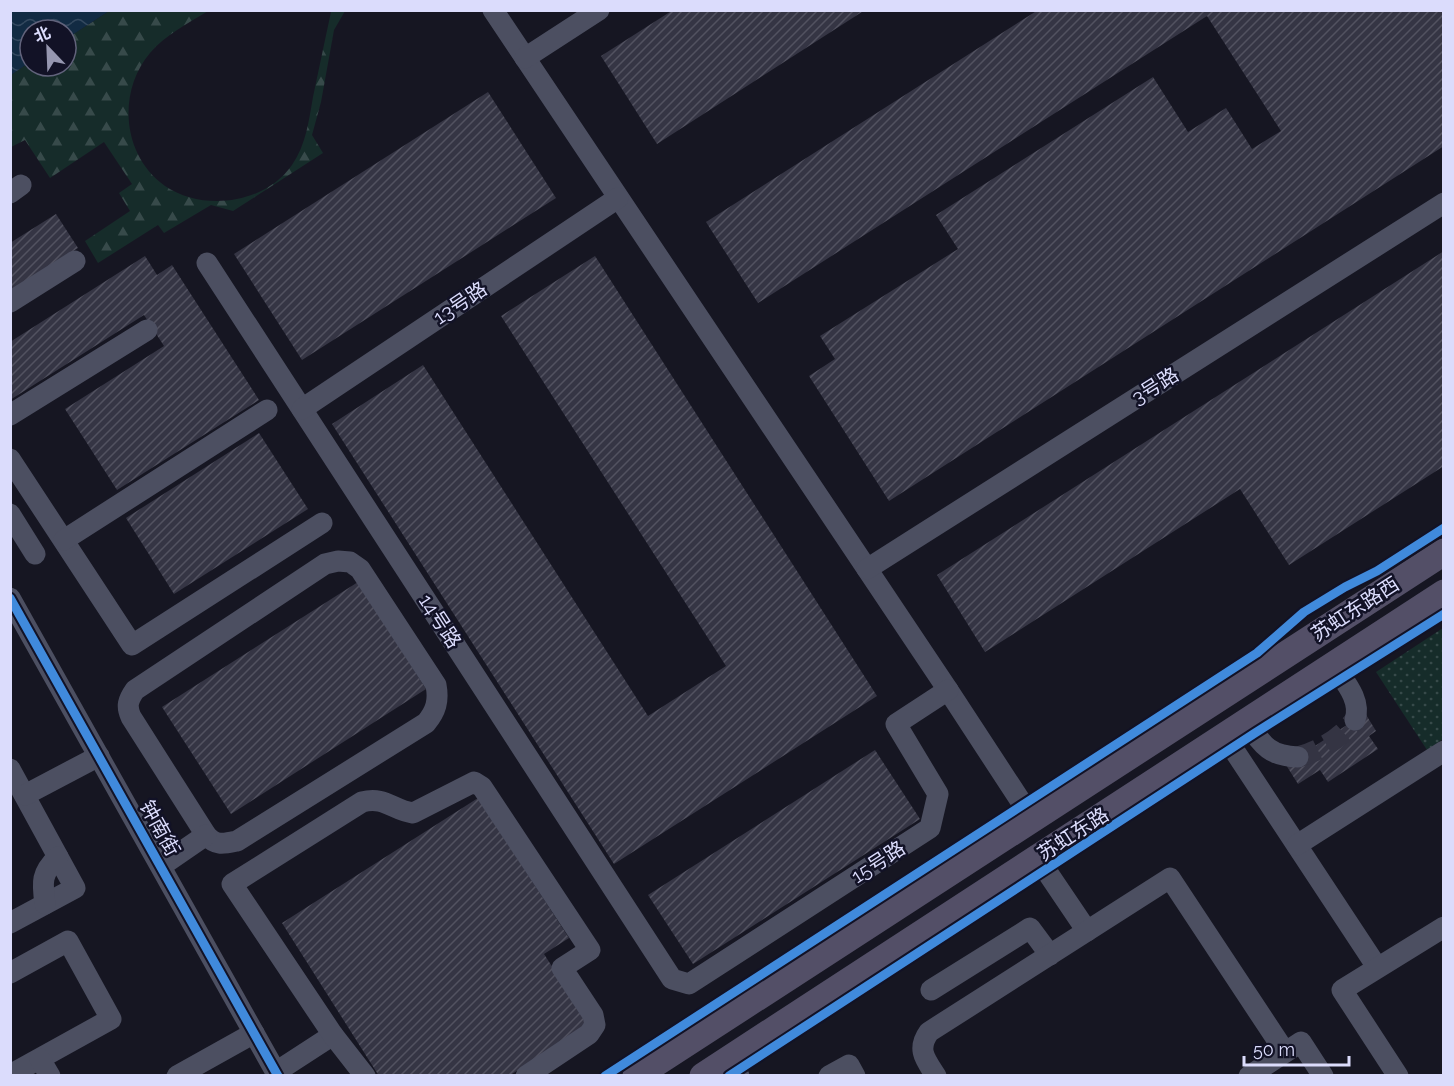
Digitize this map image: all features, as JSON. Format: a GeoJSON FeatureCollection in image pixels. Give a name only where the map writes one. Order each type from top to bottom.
{"type":"FeatureCollection","features":[{"type":"Feature","properties":{"kind":"main road","name":"苏虹东路西"},"geometry":{"type":"LineString","coordinates":[[1266,666],[1443,552]]}},
{"type":"Feature","properties":{"kind":"main road","name":"苏虹东路"},"geometry":{"type":"LineString","coordinates":[[703,1076],[734,1067],[1037,857],[1443,592]]}},
{"type":"Feature","properties":{"kind":"main road","name":"苏虹东路"},"geometry":{"type":"LineString","coordinates":[[636,1076],[1266,666]]}},
{"type":"Feature","properties":{"kind":"street"},"geometry":{"type":"LineString","coordinates":[[493,10],[1031,817]]}},
{"type":"Feature","properties":{"kind":"street"},"geometry":{"type":"LineString","coordinates":[[525,58],[599,10]]}},
{"type":"Feature","properties":{"kind":"street","name":"13号路"},"geometry":{"type":"LineString","coordinates":[[302,409],[618,198]]}},
{"type":"Feature","properties":{"kind":"street","name":"3号路"},"geometry":{"type":"LineString","coordinates":[[867,569],[1443,202]]}},
{"type":"Feature","properties":{"kind":"street"},"geometry":{"type":"LineString","coordinates":[[10,302],[75,261]]}},
{"type":"Feature","properties":{"kind":"street","name":"14号路"},"geometry":{"type":"LineString","coordinates":[[207,263],[672,979]]}},
{"type":"Feature","properties":{"kind":"street"},"geometry":{"type":"LineString","coordinates":[[10,415],[147,330]]}},
{"type":"Feature","properties":{"kind":"street"},"geometry":{"type":"LineString","coordinates":[[64,540],[267,410]]}},
{"type":"Feature","properties":{"kind":"street"},"geometry":{"type":"LineString","coordinates":[[14,474],[64,540],[132,645],[322,523]]}},
{"type":"Feature","properties":{"kind":"street"},"geometry":{"type":"LineString","coordinates":[[10,514],[35,554]]}},
{"type":"Feature","properties":{"kind":"street"},"geometry":{"type":"LineString","coordinates":[[338,561],[350,562],[360,568],[436,685],[438,698],[434,713],[426,723],[237,841],[224,844],[213,843],[206,835],[131,717],[127,708],[129,699],[135,690],[325,564],[338,561]]}},
{"type":"Feature","properties":{"kind":"street","name":"钟南街"},"geometry":{"type":"LineString","coordinates":[[10,598],[277,1074]]}},
{"type":"Feature","properties":{"kind":"street"},"geometry":{"type":"LineString","coordinates":[[1333,664],[1356,703],[1355,720]]}},
{"type":"Feature","properties":{"kind":"street","name":"15号路"},"geometry":{"type":"LineString","coordinates":[[672,979],[689,984],[930,828],[938,794],[896,724],[948,690]]}},
{"type":"Feature","properties":{"kind":"street"},"geometry":{"type":"LineString","coordinates":[[1235,728],[1273,752],[1298,757]]}},
{"type":"Feature","properties":{"kind":"street"},"geometry":{"type":"LineString","coordinates":[[1235,728],[1297,845],[1377,967]]}},
{"type":"Feature","properties":{"kind":"street"},"geometry":{"type":"LineString","coordinates":[[1297,845],[1443,751]]}},
{"type":"Feature","properties":{"kind":"street"},"geometry":{"type":"LineString","coordinates":[[25,795],[99,756]]}},
{"type":"Feature","properties":{"kind":"street"},"geometry":{"type":"LineString","coordinates":[[10,769],[75,888],[10,923]]}},
{"type":"Feature","properties":{"kind":"street"},"geometry":{"type":"LineString","coordinates":[[365,1076],[333,1035],[232,884],[362,801],[373,799],[384,801],[403,811],[413,813],[474,782],[482,787],[590,950],[561,968],[593,1015],[594,1025],[589,1034],[553,1068],[526,1076]]}},
{"type":"Feature","properties":{"kind":"street"},"geometry":{"type":"LineString","coordinates":[[160,866],[206,835]]}},
{"type":"Feature","properties":{"kind":"street"},"geometry":{"type":"LineString","coordinates":[[45,904],[43,878],[48,867],[58,857]]}},
{"type":"Feature","properties":{"kind":"street"},"geometry":{"type":"LineString","coordinates":[[1037,857],[1087,931]]}},
{"type":"Feature","properties":{"kind":"street"},"geometry":{"type":"LineString","coordinates":[[936,1076],[922,1051],[923,1040],[929,1032],[1170,878],[1285,1052]]}},
{"type":"Feature","properties":{"kind":"street"},"geometry":{"type":"LineString","coordinates":[[1398,1076],[1342,990],[1443,927]]}},
{"type":"Feature","properties":{"kind":"street"},"geometry":{"type":"LineString","coordinates":[[931,990],[1030,928],[1050,955]]}},
{"type":"Feature","properties":{"kind":"street"},"geometry":{"type":"LineString","coordinates":[[10,974],[68,941],[111,1019],[45,1067],[10,1075]]}},
{"type":"Feature","properties":{"kind":"street"},"geometry":{"type":"LineString","coordinates":[[179,1075],[254,1033]]}},
{"type":"Feature","properties":{"kind":"street"},"geometry":{"type":"LineString","coordinates":[[277,1074],[333,1035]]}},
{"type":"Feature","properties":{"kind":"street"},"geometry":{"type":"LineString","coordinates":[[1249,1076],[1301,1042],[1323,1076]]}},
{"type":"Feature","properties":{"kind":"street"},"geometry":{"type":"LineString","coordinates":[[829,1076],[849,1065],[855,1076]]}},
{"type":"Feature","properties":{"kind":"green space"},"geometry":{"type":"Polygon","coordinates":[[[109,11],[208,11],[170,35],[150,53],[139,69],[132,86],[129,123],[140,158],[165,186],[197,199],[233,200],[250,196],[266,188],[280,178],[297,157],[306,132],[331,12],[345,11],[334,30],[321,102],[312,135],[323,153],[233,211],[211,205],[164,233],[158,225],[98,263],[85,241],[130,211],[119,193],[132,184],[104,142],[50,178],[25,140],[11,147],[11,75],[18,70],[18,78],[78,78],[78,31],[109,11]]]}},
{"type":"Feature","properties":{"kind":"green space"},"geometry":{"type":"Polygon","coordinates":[[[1443,628],[1443,739],[1427,750],[1376,672],[1443,628]]]}},
{"type":"Feature","properties":{"kind":"water"},"geometry":{"type":"Polygon","coordinates":[[[11,10],[109,10],[78,31],[78,18],[18,18],[18,70],[11,75],[11,10]]]}},
{"type":"Feature","properties":{"kind":"building"},"geometry":{"type":"Polygon","coordinates":[[[673,10],[865,10],[657,144],[601,56],[673,10]]]}},
{"type":"Feature","properties":{"kind":"building"},"geometry":{"type":"Polygon","coordinates":[[[1038,10],[1444,10],[1444,146],[889,501],[809,376],[835,359],[820,336],[958,249],[936,215],[1153,77],[1188,132],[1226,108],[1252,149],[1281,131],[1207,16],[758,303],[706,222],[1038,10]]]}},
{"type":"Feature","properties":{"kind":"building"},"geometry":{"type":"Polygon","coordinates":[[[488,92],[556,198],[302,360],[234,254],[488,92]]]}},
{"type":"Feature","properties":{"kind":"building"},"geometry":{"type":"Polygon","coordinates":[[[56,214],[78,248],[10,291],[10,243],[56,214]]]}},
{"type":"Feature","properties":{"kind":"building"},"geometry":{"type":"Polygon","coordinates":[[[1444,251],[1444,466],[1289,565],[1240,489],[985,652],[937,575],[1444,251]]]}},
{"type":"Feature","properties":{"kind":"building"},"geometry":{"type":"Polygon","coordinates":[[[145,256],[157,275],[172,265],[259,400],[117,490],[65,409],[164,346],[144,315],[10,400],[10,342],[145,256]]]}},
{"type":"Feature","properties":{"kind":"building"},"geometry":{"type":"Polygon","coordinates":[[[595,256],[877,696],[614,864],[332,424],[423,365],[648,716],[726,666],[501,316],[595,256]]]}},
{"type":"Feature","properties":{"kind":"building"},"geometry":{"type":"Polygon","coordinates":[[[259,433],[308,509],[174,594],[126,518],[259,433]]]}},
{"type":"Feature","properties":{"kind":"building"},"geometry":{"type":"Polygon","coordinates":[[[358,582],[426,689],[231,814],[162,707],[358,582]]]}},
{"type":"Feature","properties":{"kind":"building"},"geometry":{"type":"Polygon","coordinates":[[[1365,713],[1376,731],[1369,736],[1378,749],[1328,782],[1320,770],[1298,784],[1286,765],[1365,713]]]}},
{"type":"Feature","properties":{"kind":"building"},"geometry":{"type":"Polygon","coordinates":[[[875,750],[920,819],[693,964],[648,895],[875,750]]]}},
{"type":"Feature","properties":{"kind":"building"},"geometry":{"type":"Polygon","coordinates":[[[478,798],[569,938],[544,954],[589,1024],[509,1076],[379,1076],[282,923],[478,798]]]}},
{"type":"Feature","properties":{"kind":"tunnel"},"geometry":{"type":"LineString","coordinates":[[1298,757],[1330,743],[1355,720]]}},
{"type":"Feature","properties":{"kind":"cycle path"},"geometry":{"type":"LineString","coordinates":[[605,1076],[1257,653],[1304,612],[1377,571],[1444,528]]}},
{"type":"Feature","properties":{"kind":"cycle path"},"geometry":{"type":"LineString","coordinates":[[10,598],[278,1076]]}},
{"type":"Feature","properties":{"kind":"cycle path"},"geometry":{"type":"LineString","coordinates":[[729,1076],[1255,733],[1444,614]]}}]}
